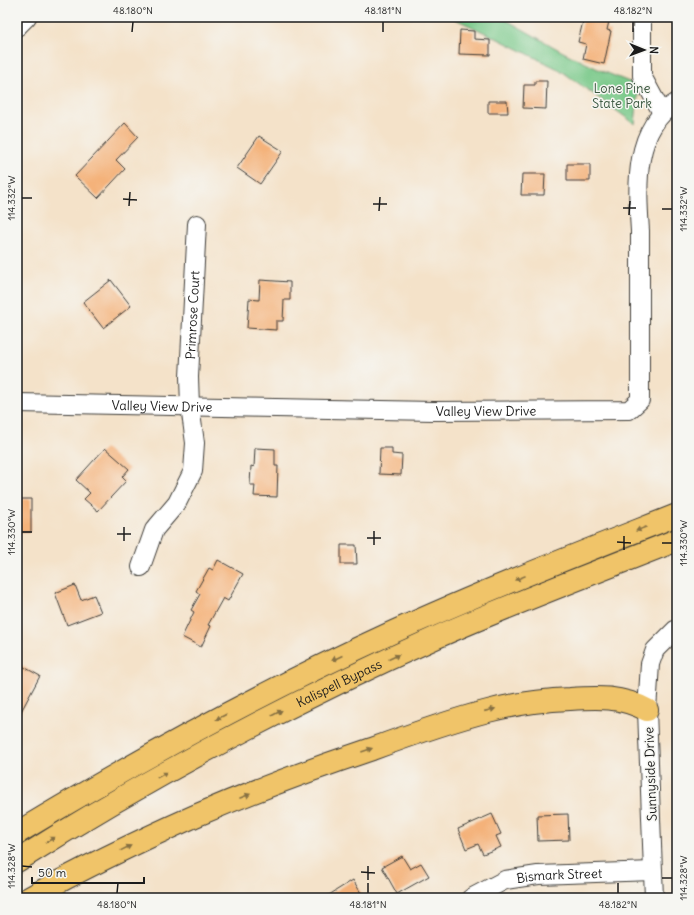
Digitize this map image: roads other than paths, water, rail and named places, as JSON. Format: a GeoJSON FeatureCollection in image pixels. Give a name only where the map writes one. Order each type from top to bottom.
{"type":"FeatureCollection","features":[{"type":"Feature","properties":{"kind":"highway","name":"Kalispell Bypass"},"geometry":{"type":"LineString","coordinates":[[17,833],[154,753],[255,699],[316,669],[465,600],[677,515]]}},
{"type":"Feature","properties":{"kind":"highway","name":"Kalispell Bypass"},"geometry":{"type":"LineString","coordinates":[[17,861],[94,814],[225,740],[321,691],[386,660],[478,620],[677,540]]}},
{"type":"Feature","properties":{"kind":"highway"},"geometry":{"type":"LineString","coordinates":[[29,898],[99,861],[153,835],[240,797],[352,755],[465,717],[534,702],[583,698],[617,699],[632,703],[647,710]]}},
{"type":"Feature","properties":{"kind":"street"},"geometry":{"type":"LineString","coordinates":[[17,27],[27,17]]}},
{"type":"Feature","properties":{"kind":"street"},"geometry":{"type":"LineString","coordinates":[[642,17],[642,76],[662,114]]}},
{"type":"Feature","properties":{"kind":"street","name":"Valley View Drive"},"geometry":{"type":"LineString","coordinates":[[17,403],[434,411],[630,410],[640,400],[640,162],[648,133],[655,121],[677,102]]}},
{"type":"Feature","properties":{"kind":"street","name":"Primrose Court"},"geometry":{"type":"LineString","coordinates":[[141,567],[154,530],[176,503],[193,472],[195,443],[190,406],[189,377],[197,224]]}},
{"type":"Feature","properties":{"kind":"street","name":"Sunnyside Drive"},"geometry":{"type":"LineString","coordinates":[[654,898],[647,710],[650,664],[654,650],[677,629]]}},
{"type":"Feature","properties":{"kind":"street","name":"Bismark Street"},"geometry":{"type":"LineString","coordinates":[[471,898],[504,880],[538,875],[653,871]]}},
{"type":"Feature","properties":{"kind":"park label","name":"Lone Pine State Park"},"geometry":{"type":"Point","coordinates":[622,96]}}]}
